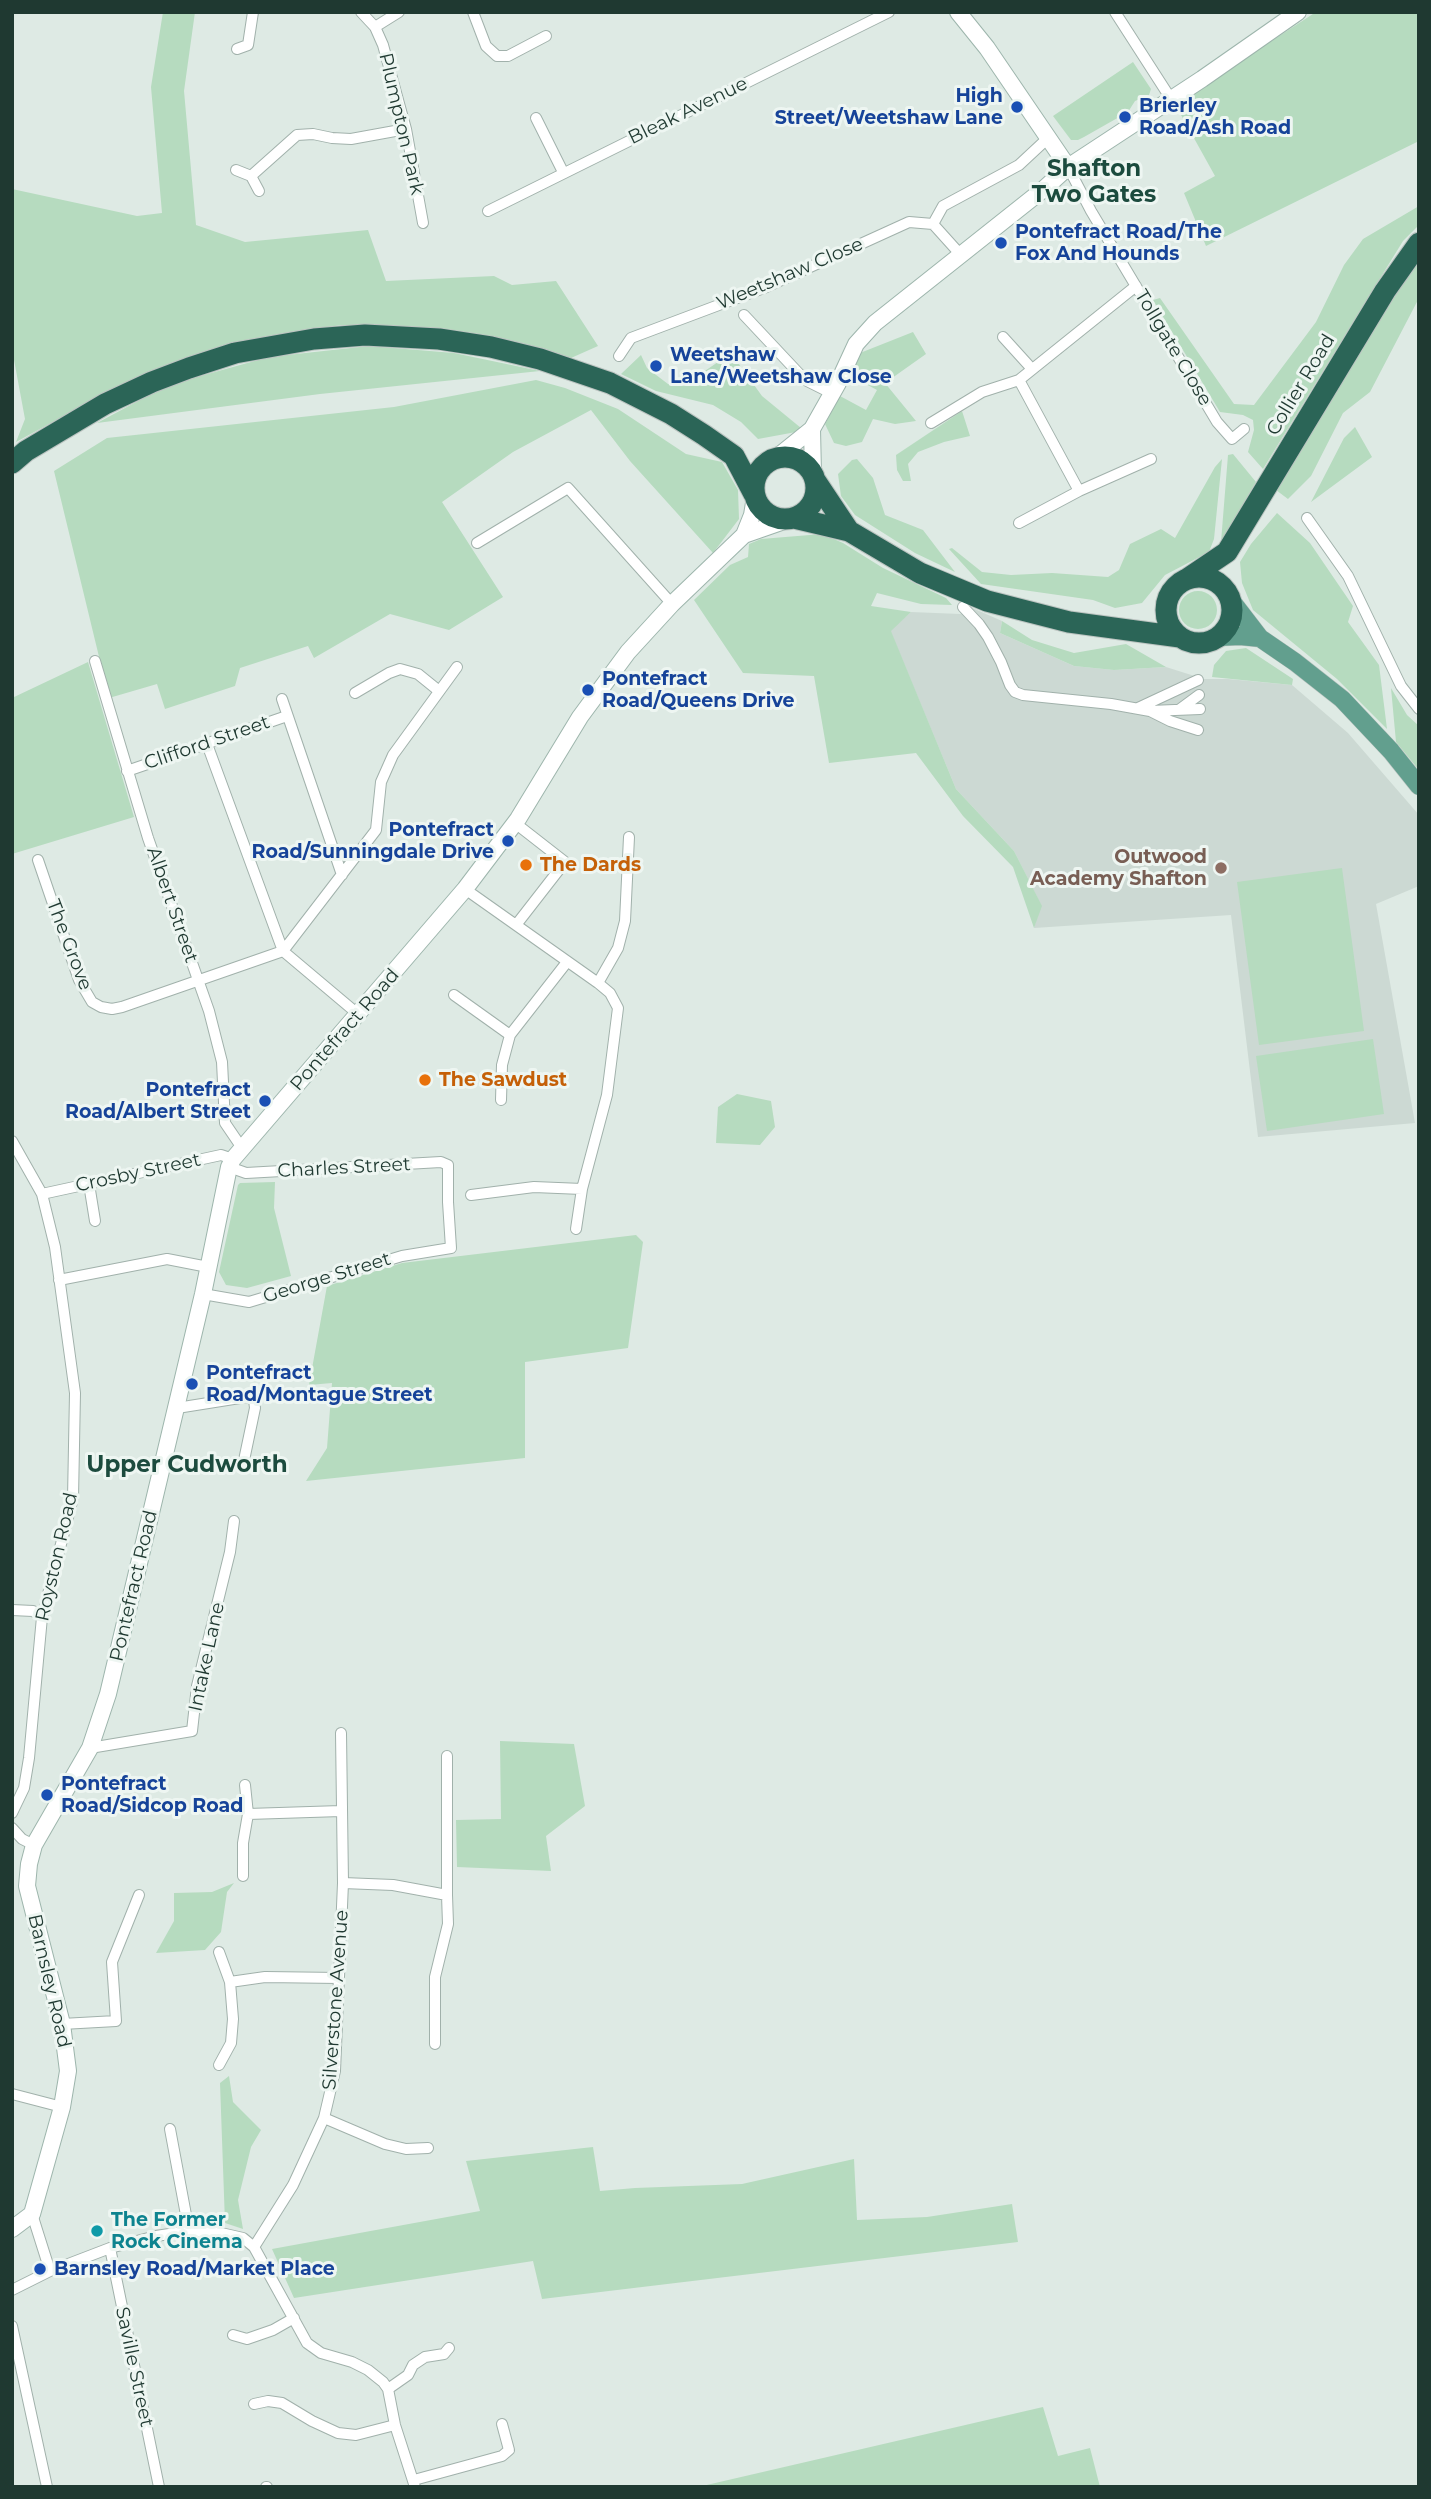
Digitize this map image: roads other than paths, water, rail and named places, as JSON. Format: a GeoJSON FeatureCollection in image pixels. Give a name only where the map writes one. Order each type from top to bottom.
{"type":"FeatureCollection","features":[{"type":"Feature","properties":{"kind":"highway","name":"Collier Road"},"geometry":{"type":"LineString","coordinates":[[1187,579],[1227,552],[1385,291],[1419,243]]}},
{"type":"Feature","properties":{"kind":"highway"},"geometry":{"type":"LineString","coordinates":[[17,456],[106,404],[152,382],[248,351],[314,339],[365,335],[439,338],[540,359],[610,383],[671,414],[734,456],[767,514],[849,531],[920,573],[987,601],[1069,622],[1124,628],[1200,643],[1219,637],[1229,624],[1232,616],[1229,596],[1214,580],[1187,579],[1175,587],[1167,600],[1149,617],[1124,628]]}},
{"type":"Feature","properties":{"kind":"highway"},"geometry":{"type":"LineString","coordinates":[[734,456],[797,459],[814,477],[849,531]]}},
{"type":"Feature","properties":{"kind":"highway"},"geometry":{"type":"LineString","coordinates":[[754,495],[755,477],[765,464],[774,459]]}},
{"type":"Feature","properties":{"kind":"highway"},"geometry":{"type":"LineString","coordinates":[[791,519],[810,508],[816,490],[814,477]]}},
{"type":"Feature","properties":{"kind":"highway","name":"Collier Road"},"geometry":{"type":"LineString","coordinates":[[1227,552],[1225,584],[1229,596]]}},
{"type":"Feature","properties":{"kind":"highway"},"geometry":{"type":"LineString","coordinates":[[1167,600],[1167,621],[1180,637]]}},
{"type":"Feature","properties":{"kind":"main road"},"geometry":{"type":"LineString","coordinates":[[1229,596],[1260,638],[1342,699],[1391,751],[1419,786]]}},
{"type":"Feature","properties":{"kind":"main road"},"geometry":{"type":"LineString","coordinates":[[1219,637],[1260,638]]}},
{"type":"Feature","properties":{"kind":"street"},"geometry":{"type":"LineString","coordinates":[[237,48],[248,45],[253,12]]}},
{"type":"Feature","properties":{"kind":"street","name":"Plumpton Park"},"geometry":{"type":"LineString","coordinates":[[361,12],[375,27],[383,45],[406,129],[423,223]]}},
{"type":"Feature","properties":{"kind":"street","name":"Plumpton Park"},"geometry":{"type":"LineString","coordinates":[[375,27],[399,12]]}},
{"type":"Feature","properties":{"kind":"street"},"geometry":{"type":"LineString","coordinates":[[473,12],[486,46],[497,56],[508,56],[546,36]]}},
{"type":"Feature","properties":{"kind":"street","name":"Bleak Avenue"},"geometry":{"type":"LineString","coordinates":[[488,211],[890,12]]}},
{"type":"Feature","properties":{"kind":"street"},"geometry":{"type":"LineString","coordinates":[[958,12],[987,48],[1068,167]]}},
{"type":"Feature","properties":{"kind":"street"},"geometry":{"type":"LineString","coordinates":[[1115,12],[1171,99]]}},
{"type":"Feature","properties":{"kind":"street"},"geometry":{"type":"LineString","coordinates":[[774,459],[812,429],[856,344],[875,323],[1068,167],[1298,12]]}},
{"type":"Feature","properties":{"kind":"street"},"geometry":{"type":"LineString","coordinates":[[536,118],[563,172]]}},
{"type":"Feature","properties":{"kind":"street"},"geometry":{"type":"LineString","coordinates":[[251,176],[297,135],[313,134],[351,139],[406,129]]}},
{"type":"Feature","properties":{"kind":"street"},"geometry":{"type":"LineString","coordinates":[[960,254],[933,224],[943,206],[1019,165],[1048,138]]}},
{"type":"Feature","properties":{"kind":"street","name":"Tollgate Close"},"geometry":{"type":"LineString","coordinates":[[1068,167],[1217,422],[1232,439],[1244,429]]}},
{"type":"Feature","properties":{"kind":"street"},"geometry":{"type":"LineString","coordinates":[[236,170],[251,176],[259,191]]}},
{"type":"Feature","properties":{"kind":"street","name":"Weetshaw Close"},"geometry":{"type":"LineString","coordinates":[[619,356],[631,338],[764,288],[909,222],[933,224]]}},
{"type":"Feature","properties":{"kind":"street"},"geometry":{"type":"LineString","coordinates":[[931,423],[982,392],[1019,380],[1136,286]]}},
{"type":"Feature","properties":{"kind":"street"},"geometry":{"type":"LineString","coordinates":[[744,314],[805,380],[831,393]]}},
{"type":"Feature","properties":{"kind":"street"},"geometry":{"type":"LineString","coordinates":[[1003,337],[1032,369]]}},
{"type":"Feature","properties":{"kind":"street"},"geometry":{"type":"LineString","coordinates":[[1019,380],[1079,491]]}},
{"type":"Feature","properties":{"kind":"street"},"geometry":{"type":"LineString","coordinates":[[812,429],[814,477]]}},
{"type":"Feature","properties":{"kind":"street"},"geometry":{"type":"LineString","coordinates":[[1019,523],[1079,491],[1151,458]]}},
{"type":"Feature","properties":{"kind":"street"},"geometry":{"type":"LineString","coordinates":[[477,543],[568,488],[672,604]]}},
{"type":"Feature","properties":{"kind":"street","name":"Pontefract Road"},"geometry":{"type":"LineString","coordinates":[[34,1845],[90,1748],[108,1695],[235,1158],[465,890],[515,823],[580,717],[628,652],[672,604],[744,535],[752,515],[754,495]]}},
{"type":"Feature","properties":{"kind":"street"},"geometry":{"type":"LineString","coordinates":[[1307,517],[1348,576],[1401,686],[1419,709]]}},
{"type":"Feature","properties":{"kind":"street","name":"Pontefract Road"},"geometry":{"type":"LineString","coordinates":[[744,535],[791,519]]}},
{"type":"Feature","properties":{"kind":"street"},"geometry":{"type":"LineString","coordinates":[[963,607],[988,637],[1015,692],[1199,720],[1180,709],[1144,710]]}},
{"type":"Feature","properties":{"kind":"street","name":"Albert Street"},"geometry":{"type":"LineString","coordinates":[[95,661],[127,771],[220,1052],[225,1123],[235,1158]]}},
{"type":"Feature","properties":{"kind":"street"},"geometry":{"type":"LineString","coordinates":[[283,951],[376,830],[381,782],[393,755],[457,667]]}},
{"type":"Feature","properties":{"kind":"street"},"geometry":{"type":"LineString","coordinates":[[355,693],[389,673],[400,670],[418,674],[439,691]]}},
{"type":"Feature","properties":{"kind":"street"},"geometry":{"type":"LineString","coordinates":[[1144,710],[1198,680]]}},
{"type":"Feature","properties":{"kind":"street"},"geometry":{"type":"LineString","coordinates":[[1180,709],[1199,695]]}},
{"type":"Feature","properties":{"kind":"street"},"geometry":{"type":"LineString","coordinates":[[282,699],[342,875]]}},
{"type":"Feature","properties":{"kind":"street","name":"Clifford Street"},"geometry":{"type":"LineString","coordinates":[[127,771],[287,716]]}},
{"type":"Feature","properties":{"kind":"street"},"geometry":{"type":"LineString","coordinates":[[207,744],[283,951],[359,1015]]}},
{"type":"Feature","properties":{"kind":"street"},"geometry":{"type":"LineString","coordinates":[[515,823],[565,862],[516,925]]}},
{"type":"Feature","properties":{"kind":"street"},"geometry":{"type":"LineString","coordinates":[[597,983],[618,948],[625,921],[629,837]]}},
{"type":"Feature","properties":{"kind":"street","name":"The Grove"},"geometry":{"type":"LineString","coordinates":[[38,860],[79,979],[92,1002],[101,1007],[112,1009],[199,982],[283,951]]}},
{"type":"Feature","properties":{"kind":"street"},"geometry":{"type":"LineString","coordinates":[[465,890],[610,993],[618,1008],[607,1095],[582,1189],[576,1229]]}},
{"type":"Feature","properties":{"kind":"street"},"geometry":{"type":"LineString","coordinates":[[500,1100],[502,1065],[510,1035],[568,962]]}},
{"type":"Feature","properties":{"kind":"street"},"geometry":{"type":"LineString","coordinates":[[454,995],[510,1035]]}},
{"type":"Feature","properties":{"kind":"street","name":"Royston Road"},"geometry":{"type":"LineString","coordinates":[[12,1141],[42,1194],[60,1280],[75,1393],[73,1498],[42,1618],[29,1758],[24,1788],[12,1813]]}},
{"type":"Feature","properties":{"kind":"street","name":"Crosby Street"},"geometry":{"type":"LineString","coordinates":[[42,1194],[221,1155],[235,1158]]}},
{"type":"Feature","properties":{"kind":"street","name":"Charles Street"},"geometry":{"type":"LineString","coordinates":[[235,1158],[246,1173],[441,1162],[448,1165],[451,1248]]}},
{"type":"Feature","properties":{"kind":"street"},"geometry":{"type":"LineString","coordinates":[[89,1184],[94,1221]]}},
{"type":"Feature","properties":{"kind":"street"},"geometry":{"type":"LineString","coordinates":[[471,1195],[534,1187],[582,1189]]}},
{"type":"Feature","properties":{"kind":"street","name":"George Street"},"geometry":{"type":"LineString","coordinates":[[203,1294],[250,1302],[402,1256],[451,1248]]}},
{"type":"Feature","properties":{"kind":"street"},"geometry":{"type":"LineString","coordinates":[[60,1280],[167,1259],[208,1267]]}},
{"type":"Feature","properties":{"kind":"street"},"geometry":{"type":"LineString","coordinates":[[177,1408],[246,1397],[254,1400],[255,1408],[243,1465]]}},
{"type":"Feature","properties":{"kind":"street","name":"Intake Lane"},"geometry":{"type":"LineString","coordinates":[[90,1748],[192,1731],[197,1686],[230,1552],[234,1521]]}},
{"type":"Feature","properties":{"kind":"street"},"geometry":{"type":"LineString","coordinates":[[12,1610],[33,1611],[42,1618]]}},
{"type":"Feature","properties":{"kind":"street","name":"Silverstone Avenue"},"geometry":{"type":"LineString","coordinates":[[254,2247],[293,2185],[324,2118],[335,2071],[343,1882],[341,1733]]}},
{"type":"Feature","properties":{"kind":"street"},"geometry":{"type":"LineString","coordinates":[[435,2043],[435,1977],[448,1923],[447,1756]]}},
{"type":"Feature","properties":{"kind":"street"},"geometry":{"type":"LineString","coordinates":[[243,1876],[243,1843],[248,1814],[245,1786]]}},
{"type":"Feature","properties":{"kind":"street"},"geometry":{"type":"LineString","coordinates":[[248,1814],[341,1811]]}},
{"type":"Feature","properties":{"kind":"street"},"geometry":{"type":"LineString","coordinates":[[12,1828],[22,1839],[34,1845]]}},
{"type":"Feature","properties":{"kind":"street","name":"Barnsley Road"},"geometry":{"type":"LineString","coordinates":[[32,2214],[62,2107],[68,2071],[62,2024],[27,1886],[34,1845]]}},
{"type":"Feature","properties":{"kind":"street"},"geometry":{"type":"LineString","coordinates":[[343,1882],[393,1885],[447,1895]]}},
{"type":"Feature","properties":{"kind":"street"},"geometry":{"type":"LineString","coordinates":[[62,2024],[116,2021],[112,1962],[139,1895]]}},
{"type":"Feature","properties":{"kind":"street"},"geometry":{"type":"LineString","coordinates":[[219,1952],[230,1982],[233,2019],[231,2043],[219,2065]]}},
{"type":"Feature","properties":{"kind":"street"},"geometry":{"type":"LineString","coordinates":[[230,1982],[265,1977],[339,1978]]}},
{"type":"Feature","properties":{"kind":"street"},"geometry":{"type":"LineString","coordinates":[[12,2094],[62,2107]]}},
{"type":"Feature","properties":{"kind":"street"},"geometry":{"type":"LineString","coordinates":[[324,2118],[385,2144],[406,2149],[428,2148]]}},
{"type":"Feature","properties":{"kind":"street"},"geometry":{"type":"LineString","coordinates":[[170,2129],[189,2231]]}},
{"type":"Feature","properties":{"kind":"street"},"geometry":{"type":"LineString","coordinates":[[12,2230],[32,2214],[50,2270]]}},
{"type":"Feature","properties":{"kind":"street"},"geometry":{"type":"LineString","coordinates":[[12,2290],[50,2270],[110,2248],[156,2236],[189,2231],[222,2233],[243,2238],[254,2247],[307,2343],[321,2353],[368,2370],[388,2389],[414,2483],[502,2456],[509,2451],[502,2424]]}},
{"type":"Feature","properties":{"kind":"street","name":"Saville Street"},"geometry":{"type":"LineString","coordinates":[[110,2248],[159,2487]]}},
{"type":"Feature","properties":{"kind":"street"},"geometry":{"type":"LineString","coordinates":[[233,2335],[247,2339],[273,2330],[294,2318]]}},
{"type":"Feature","properties":{"kind":"street"},"geometry":{"type":"LineString","coordinates":[[12,2326],[47,2487]]}},
{"type":"Feature","properties":{"kind":"street"},"geometry":{"type":"LineString","coordinates":[[388,2389],[408,2375],[413,2365],[425,2357],[444,2354],[449,2348]]}},
{"type":"Feature","properties":{"kind":"street"},"geometry":{"type":"LineString","coordinates":[[254,2404],[268,2401],[282,2403],[312,2421],[338,2432],[356,2435],[396,2425]]}},
{"type":"Feature","properties":{"kind":"place","name":"High Street/Weetshaw Lane"},"geometry":{"type":"Point","coordinates":[1017,107]}},
{"type":"Feature","properties":{"kind":"place","name":"Brierley Road/Ash Road"},"geometry":{"type":"Point","coordinates":[1125,117]}},
{"type":"Feature","properties":{"kind":"place","name":"Pontefract Road/The Fox And Hounds"},"geometry":{"type":"Point","coordinates":[1001,243]}},
{"type":"Feature","properties":{"kind":"place","name":"Weetshaw Lane/Weetshaw Close"},"geometry":{"type":"Point","coordinates":[656,366]}},
{"type":"Feature","properties":{"kind":"place","name":"Pontefract Road/Queens Drive"},"geometry":{"type":"Point","coordinates":[588,690]}},
{"type":"Feature","properties":{"kind":"place","name":"Pontefract Road/Sunningdale Drive"},"geometry":{"type":"Point","coordinates":[508,841]}},
{"type":"Feature","properties":{"kind":"place","name":"The Dards"},"geometry":{"type":"Point","coordinates":[526,865]}},
{"type":"Feature","properties":{"kind":"place","name":"Outwood Academy Shafton"},"geometry":{"type":"Point","coordinates":[1221,868]}},
{"type":"Feature","properties":{"kind":"place","name":"The Sawdust"},"geometry":{"type":"Point","coordinates":[425,1080]}},
{"type":"Feature","properties":{"kind":"place","name":"Pontefract Road/Albert Street"},"geometry":{"type":"Point","coordinates":[265,1101]}},
{"type":"Feature","properties":{"kind":"place","name":"Pontefract Road/Montague Street"},"geometry":{"type":"Point","coordinates":[192,1384]}},
{"type":"Feature","properties":{"kind":"place","name":"Pontefract Road/Sidcop Road"},"geometry":{"type":"Point","coordinates":[47,1795]}},
{"type":"Feature","properties":{"kind":"place","name":"The Former Rock Cinema"},"geometry":{"type":"Point","coordinates":[97,2231]}},
{"type":"Feature","properties":{"kind":"place","name":"Barnsley Road/Market Place"},"geometry":{"type":"Point","coordinates":[40,2269]}},
{"type":"Feature","properties":{"kind":"district","name":"Shafton Two Gates"},"geometry":{"type":"Point","coordinates":[1094,182]}},
{"type":"Feature","properties":{"kind":"district","name":"Upper Cudworth"},"geometry":{"type":"Point","coordinates":[187,1465]}}]}
